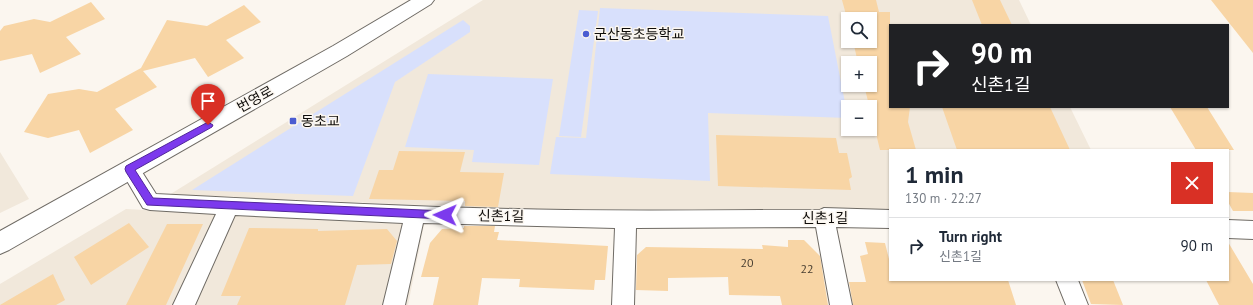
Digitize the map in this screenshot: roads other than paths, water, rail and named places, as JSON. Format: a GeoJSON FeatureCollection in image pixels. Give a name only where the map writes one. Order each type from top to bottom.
{"type":"FeatureCollection","features":[{"type":"Feature","properties":{"kind":"main road","name":"번영로"},"geometry":{"type":"LineString","coordinates":[[0,243],[340,51],[425,0]]}},
{"type":"Feature","properties":{"kind":"street","name":"신촌1길"},"geometry":{"type":"LineString","coordinates":[[130,169],[150,202],[229,207],[415,214],[626,219],[889,219]]}},
{"type":"Feature","properties":{"kind":"street"},"geometry":{"type":"LineString","coordinates":[[184,305],[229,207]]}},
{"type":"Feature","properties":{"kind":"street"},"geometry":{"type":"LineString","coordinates":[[394,305],[415,214]]}},
{"type":"Feature","properties":{"kind":"street"},"geometry":{"type":"LineString","coordinates":[[824,218],[841,305]]}},
{"type":"Feature","properties":{"kind":"street"},"geometry":{"type":"LineString","coordinates":[[623,305],[626,219]]}},
{"type":"Feature","properties":{"kind":"street"},"geometry":{"type":"LineString","coordinates":[[1229,229],[1253,230]]}},
{"type":"Feature","properties":{"kind":"street"},"geometry":{"type":"LineString","coordinates":[[1067,281],[1077,305]]}},
{"type":"Feature","properties":{"kind":"place","name":"군산동초등학교"},"geometry":{"type":"Point","coordinates":[586,34]}},
{"type":"Feature","properties":{"kind":"place","name":"동초교"},"geometry":{"type":"Point","coordinates":[293,121]}}]}
